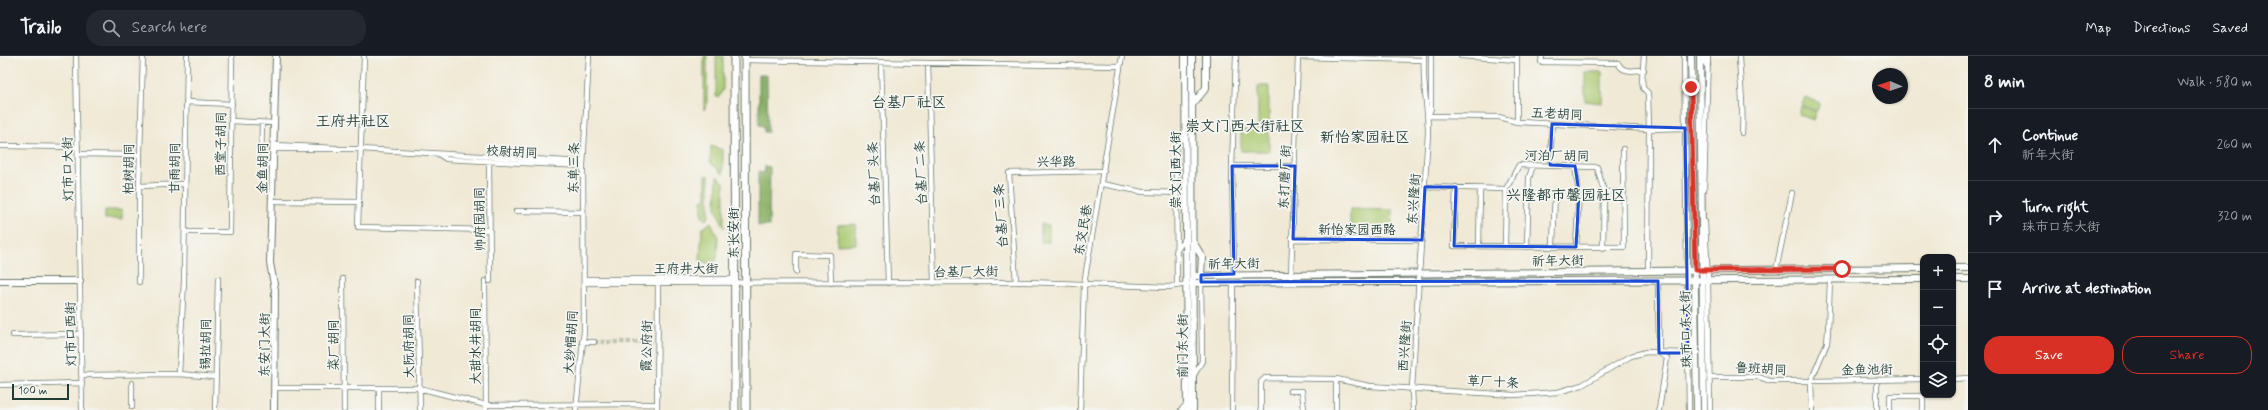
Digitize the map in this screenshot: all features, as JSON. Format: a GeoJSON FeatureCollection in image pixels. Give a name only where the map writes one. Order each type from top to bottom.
{"type":"FeatureCollection","features":[{"type":"Feature","properties":{"kind":"highway","name":"东长安街"},"geometry":{"type":"LineString","coordinates":[[734,56],[735,410]]}},
{"type":"Feature","properties":{"kind":"highway","name":"东长安街"},"geometry":{"type":"LineString","coordinates":[[745,58],[746,410]]}},
{"type":"Feature","properties":{"kind":"main road","name":"金鱼胡同"},"geometry":{"type":"LineString","coordinates":[[273,280],[270,263],[273,201],[276,56]]}},
{"type":"Feature","properties":{"kind":"main road","name":"崇文门西大街"},"geometry":{"type":"LineString","coordinates":[[1185,56],[1186,284]]}},
{"type":"Feature","properties":{"kind":"main road","name":"崇文门西大街"},"geometry":{"type":"LineString","coordinates":[[1192,56],[1193,276]]}},
{"type":"Feature","properties":{"kind":"main road"},"geometry":{"type":"LineString","coordinates":[[1192,105],[1206,88],[1206,56]]}},
{"type":"Feature","properties":{"kind":"main road","name":"珠市口东大街"},"geometry":{"type":"LineString","coordinates":[[1691,56],[1702,270]]}},
{"type":"Feature","properties":{"kind":"main road"},"geometry":{"type":"LineString","coordinates":[[1701,56],[1707,65]]}},
{"type":"Feature","properties":{"kind":"main road","name":"珠市口东大街"},"geometry":{"type":"LineString","coordinates":[[1701,56],[1704,410]]}},
{"type":"Feature","properties":{"kind":"main road"},"geometry":{"type":"LineString","coordinates":[[1193,242],[1202,257],[1201,275]]}},
{"type":"Feature","properties":{"kind":"main road","name":"祈年大街"},"geometry":{"type":"LineString","coordinates":[[1193,276],[1234,274],[1920,268]]}},
{"type":"Feature","properties":{"kind":"main road"},"geometry":{"type":"LineString","coordinates":[[1956,268],[1968,268]]}},
{"type":"Feature","properties":{"kind":"main road","name":"前门东大街"},"geometry":{"type":"LineString","coordinates":[[1193,276],[1193,410]]}},
{"type":"Feature","properties":{"kind":"main road","name":"祈年大街"},"geometry":{"type":"LineString","coordinates":[[1194,283],[1419,283],[1920,279]]}},
{"type":"Feature","properties":{"kind":"main road"},"geometry":{"type":"LineString","coordinates":[[1956,279],[1968,279]]}},
{"type":"Feature","properties":{"kind":"main road","name":"东安门大街"},"geometry":{"type":"LineString","coordinates":[[273,280],[274,410]]}},
{"type":"Feature","properties":{"kind":"main road"},"geometry":{"type":"LineString","coordinates":[[0,281],[80,281]]}},
{"type":"Feature","properties":{"kind":"main road","name":"珠市口东大街"},"geometry":{"type":"LineString","coordinates":[[1697,410],[1696,336],[1702,281]]}},
{"type":"Feature","properties":{"kind":"main road","name":"前门东大街"},"geometry":{"type":"LineString","coordinates":[[1186,284],[1187,407]]}},
{"type":"Feature","properties":{"kind":"main road"},"geometry":{"type":"LineString","coordinates":[[1688,353],[1696,336]]}},
{"type":"Feature","properties":{"kind":"street","name":"灯市口大街"},"geometry":{"type":"LineString","coordinates":[[76,56],[80,281]]}},
{"type":"Feature","properties":{"kind":"street","name":"柏树胡同"},"geometry":{"type":"LineString","coordinates":[[139,282],[139,156],[143,56]]}},
{"type":"Feature","properties":{"kind":"street","name":"甘雨胡同"},"geometry":{"type":"LineString","coordinates":[[179,374],[184,281],[187,56]]}},
{"type":"Feature","properties":{"kind":"street","name":"西堂子胡同"},"geometry":{"type":"LineString","coordinates":[[185,232],[230,232],[232,56]]}},
{"type":"Feature","properties":{"kind":"street"},"geometry":{"type":"LineString","coordinates":[[364,56],[358,228],[490,230]]}},
{"type":"Feature","properties":{"kind":"street","name":"东单三条"},"geometry":{"type":"LineString","coordinates":[[584,281],[583,164],[588,56]]}},
{"type":"Feature","properties":{"kind":"street"},"geometry":{"type":"LineString","coordinates":[[867,56],[867,62]]}},
{"type":"Feature","properties":{"kind":"street","name":"东交民巷"},"geometry":{"type":"LineString","coordinates":[[1080,410],[1084,284],[1102,184],[1122,56]]}},
{"type":"Feature","properties":{"kind":"street"},"geometry":{"type":"LineString","coordinates":[[1234,274],[1232,166],[1236,56]]}},
{"type":"Feature","properties":{"kind":"street","name":"东兴隆街"},"geometry":{"type":"LineString","coordinates":[[1428,116],[1431,108],[1431,56]]}},
{"type":"Feature","properties":{"kind":"street"},"geometry":{"type":"LineString","coordinates":[[1461,56],[1517,58],[1517,122]]}},
{"type":"Feature","properties":{"kind":"street"},"geometry":{"type":"LineString","coordinates":[[1542,56],[1541,62],[1618,63],[1621,68],[1626,71],[1644,70]]}},
{"type":"Feature","properties":{"kind":"street"},"geometry":{"type":"LineString","coordinates":[[1644,56],[1644,70],[1642,79],[1643,88],[1648,93],[1649,130],[1648,271]]}},
{"type":"Feature","properties":{"kind":"street","name":"珠市口东大街"},"geometry":{"type":"LineString","coordinates":[[1684,56],[1689,410]]}},
{"type":"Feature","properties":{"kind":"street","name":"珠市口东大街"},"geometry":{"type":"LineString","coordinates":[[1702,270],[1708,56]]}},
{"type":"Feature","properties":{"kind":"street"},"geometry":{"type":"LineString","coordinates":[[1739,56],[1739,82],[1743,116],[1742,133]]}},
{"type":"Feature","properties":{"kind":"street"},"geometry":{"type":"LineString","coordinates":[[1298,57],[1424,58]]}},
{"type":"Feature","properties":{"kind":"street","name":"东打磨厂街"},"geometry":{"type":"LineString","coordinates":[[1289,283],[1292,274],[1298,57]]}},
{"type":"Feature","properties":{"kind":"street"},"geometry":{"type":"LineString","coordinates":[[745,58],[881,63],[1120,66]]}},
{"type":"Feature","properties":{"kind":"street","name":"东兴隆街"},"geometry":{"type":"LineString","coordinates":[[1419,283],[1428,116],[1423,86],[1424,58]]}},
{"type":"Feature","properties":{"kind":"street","name":"台基厂头条"},"geometry":{"type":"LineString","coordinates":[[881,63],[888,283]]}},
{"type":"Feature","properties":{"kind":"street","name":"台基厂二条"},"geometry":{"type":"LineString","coordinates":[[928,63],[934,283]]}},
{"type":"Feature","properties":{"kind":"street"},"geometry":{"type":"LineString","coordinates":[[186,102],[232,104]]}},
{"type":"Feature","properties":{"kind":"street","name":"五老胡同"},"geometry":{"type":"LineString","coordinates":[[1428,116],[1498,118],[1517,122],[1649,130],[1686,128]]}},
{"type":"Feature","properties":{"kind":"street"},"geometry":{"type":"LineString","coordinates":[[232,121],[274,123]]}},
{"type":"Feature","properties":{"kind":"street"},"geometry":{"type":"LineString","coordinates":[[262,123],[261,164],[274,164]]}},
{"type":"Feature","properties":{"kind":"street"},"geometry":{"type":"LineString","coordinates":[[1550,166],[1552,124]]}},
{"type":"Feature","properties":{"kind":"street"},"geometry":{"type":"LineString","coordinates":[[1176,286],[1176,145],[1185,134]]}},
{"type":"Feature","properties":{"kind":"street"},"geometry":{"type":"LineString","coordinates":[[0,146],[78,147]]}},
{"type":"Feature","properties":{"kind":"street","name":"校尉胡同"},"geometry":{"type":"LineString","coordinates":[[274,147],[329,146],[338,148],[489,159],[583,164]]}},
{"type":"Feature","properties":{"kind":"street"},"geometry":{"type":"LineString","coordinates":[[1456,187],[1454,246],[1624,247],[1623,149]]}},
{"type":"Feature","properties":{"kind":"street"},"geometry":{"type":"LineString","coordinates":[[78,154],[139,156]]}},
{"type":"Feature","properties":{"kind":"street","name":"帅府园胡同"},"geometry":{"type":"LineString","coordinates":[[488,281],[490,230],[489,159]]}},
{"type":"Feature","properties":{"kind":"street","name":"河泊厂胡同"},"geometry":{"type":"LineString","coordinates":[[1505,246],[1506,189],[1519,165],[1533,165],[1597,167],[1604,192],[1603,248]]}},
{"type":"Feature","properties":{"kind":"street"},"geometry":{"type":"LineString","coordinates":[[1527,247],[1529,178],[1533,165]]}},
{"type":"Feature","properties":{"kind":"street"},"geometry":{"type":"LineString","coordinates":[[1232,166],[1295,166]]}},
{"type":"Feature","properties":{"kind":"street"},"geometry":{"type":"LineString","coordinates":[[1575,166],[1579,192],[1576,247]]}},
{"type":"Feature","properties":{"kind":"street","name":"兴华路"},"geometry":{"type":"LineString","coordinates":[[1009,173],[1104,171]]}},
{"type":"Feature","properties":{"kind":"street","name":"台基厂三条"},"geometry":{"type":"LineString","coordinates":[[1009,173],[1016,282]]}},
{"type":"Feature","properties":{"kind":"street"},"geometry":{"type":"LineString","coordinates":[[139,186],[185,184]]}},
{"type":"Feature","properties":{"kind":"street"},"geometry":{"type":"LineString","coordinates":[[1102,184],[1143,192],[1186,193]]}},
{"type":"Feature","properties":{"kind":"street"},"geometry":{"type":"LineString","coordinates":[[1425,187],[1506,189]]}},
{"type":"Feature","properties":{"kind":"street"},"geometry":{"type":"LineString","coordinates":[[1479,246],[1480,189]]}},
{"type":"Feature","properties":{"kind":"street"},"geometry":{"type":"LineString","coordinates":[[1553,246],[1556,192]]}},
{"type":"Feature","properties":{"kind":"street"},"geometry":{"type":"LineString","coordinates":[[1604,192],[1624,192]]}},
{"type":"Feature","properties":{"kind":"street"},"geometry":{"type":"LineString","coordinates":[[1776,270],[1792,193]]}},
{"type":"Feature","properties":{"kind":"street"},"geometry":{"type":"LineString","coordinates":[[273,201],[359,202]]}},
{"type":"Feature","properties":{"kind":"street"},"geometry":{"type":"LineString","coordinates":[[516,211],[583,212]]}},
{"type":"Feature","properties":{"kind":"street"},"geometry":{"type":"LineString","coordinates":[[1176,252],[1186,238]]}},
{"type":"Feature","properties":{"kind":"street","name":"新怡家园西路"},"geometry":{"type":"LineString","coordinates":[[1293,239],[1422,240]]}},
{"type":"Feature","properties":{"kind":"street"},"geometry":{"type":"LineString","coordinates":[[796,272],[796,254],[830,255],[831,283]]}},
{"type":"Feature","properties":{"kind":"street"},"geometry":{"type":"LineString","coordinates":[[1193,377],[1202,361],[1201,275]]}},
{"type":"Feature","properties":{"kind":"street"},"geometry":{"type":"LineString","coordinates":[[1186,284],[1193,276]]}},
{"type":"Feature","properties":{"kind":"street","name":"锡拉胡同"},"geometry":{"type":"LineString","coordinates":[[215,410],[218,279]]}},
{"type":"Feature","properties":{"kind":"street","name":"菜厂胡同"},"geometry":{"type":"LineString","coordinates":[[343,279],[344,410]]}},
{"type":"Feature","properties":{"kind":"street","name":"王府井大街"},"geometry":{"type":"LineString","coordinates":[[584,281],[658,282],[734,280]]}},
{"type":"Feature","properties":{"kind":"street","name":"王府井大街"},"geometry":{"type":"LineString","coordinates":[[584,281],[734,280],[746,284]]}},
{"type":"Feature","properties":{"kind":"street"},"geometry":{"type":"LineString","coordinates":[[1812,410],[1811,381],[1827,342],[1830,280]]}},
{"type":"Feature","properties":{"kind":"street","name":"灯市口西街"},"geometry":{"type":"LineString","coordinates":[[80,281],[82,410]]}},
{"type":"Feature","properties":{"kind":"street","name":"大阮府胡同"},"geometry":{"type":"LineString","coordinates":[[417,281],[420,410]]}},
{"type":"Feature","properties":{"kind":"street","name":"大甜水井胡同"},"geometry":{"type":"LineString","coordinates":[[486,407],[488,281]]}},
{"type":"Feature","properties":{"kind":"street","name":"大纱帽胡同"},"geometry":{"type":"LineString","coordinates":[[576,410],[582,342],[584,281]]}},
{"type":"Feature","properties":{"kind":"street"},"geometry":{"type":"LineString","coordinates":[[1658,281],[1659,353],[1667,358],[1659,410]]}},
{"type":"Feature","properties":{"kind":"street","name":"珠市口东大街"},"geometry":{"type":"LineString","coordinates":[[1702,281],[1710,410]]}},
{"type":"Feature","properties":{"kind":"street","name":"霞公府街"},"geometry":{"type":"LineString","coordinates":[[657,410],[655,342],[658,282]]}},
{"type":"Feature","properties":{"kind":"street","name":"台基厂大街"},"geometry":{"type":"LineString","coordinates":[[746,284],[1016,282],[1176,286],[1194,283]]}},
{"type":"Feature","properties":{"kind":"street"},"geometry":{"type":"LineString","coordinates":[[1232,410],[1233,282]]}},
{"type":"Feature","properties":{"kind":"street","name":"西兴隆街"},"geometry":{"type":"LineString","coordinates":[[1413,410],[1412,388],[1419,283]]}},
{"type":"Feature","properties":{"kind":"street"},"geometry":{"type":"LineString","coordinates":[[13,335],[81,334]]}},
{"type":"Feature","properties":{"kind":"street"},"geometry":{"type":"LineString","coordinates":[[582,342],[594,342]]}},
{"type":"Feature","properties":{"kind":"street","name":"草厂十条"},"geometry":{"type":"LineString","coordinates":[[1261,410],[1261,382],[1263,379],[1336,379],[1370,386],[1514,394],[1558,392],[1582,385],[1632,356],[1646,352],[1688,353]]}},
{"type":"Feature","properties":{"kind":"street"},"geometry":{"type":"LineString","coordinates":[[82,375],[179,374],[215,377]]}},
{"type":"Feature","properties":{"kind":"street","name":"鲁班胡同"},"geometry":{"type":"LineString","coordinates":[[1709,377],[1759,377],[1770,381],[1811,381]]}},
{"type":"Feature","properties":{"kind":"street"},"geometry":{"type":"LineString","coordinates":[[1956,379],[1968,378]]}},
{"type":"Feature","properties":{"kind":"street"},"geometry":{"type":"LineString","coordinates":[[1336,379],[1336,410]]}},
{"type":"Feature","properties":{"kind":"street","name":"金鱼池街"},"geometry":{"type":"LineString","coordinates":[[1811,381],[1920,379]]}},
{"type":"Feature","properties":{"kind":"street"},"geometry":{"type":"LineString","coordinates":[[1877,380],[1877,410]]}},
{"type":"Feature","properties":{"kind":"street"},"geometry":{"type":"LineString","coordinates":[[0,386],[82,383]]}},
{"type":"Feature","properties":{"kind":"street"},"geometry":{"type":"LineString","coordinates":[[132,383],[132,407]]}},
{"type":"Feature","properties":{"kind":"street"},"geometry":{"type":"LineString","coordinates":[[274,388],[420,388],[486,407],[576,404],[657,404]]}},
{"type":"Feature","properties":{"kind":"street"},"geometry":{"type":"LineString","coordinates":[[379,388],[379,410]]}},
{"type":"Feature","properties":{"kind":"street"},"geometry":{"type":"LineString","coordinates":[[1290,390],[1302,391],[1304,410]]}},
{"type":"Feature","properties":{"kind":"street"},"geometry":{"type":"LineString","coordinates":[[1890,410],[1890,396],[1923,396],[1924,410]]}},
{"type":"Feature","properties":{"kind":"street"},"geometry":{"type":"LineString","coordinates":[[1181,410],[1187,407]]}},
{"type":"Feature","properties":{"kind":"highlighted area"},"geometry":{"type":"Polygon","coordinates":[[[1552,124],[1685,128],[1688,353],[1659,353],[1658,281],[1201,282],[1201,275],[1234,274],[1232,166],[1295,166],[1293,239],[1422,240],[1425,187],[1456,187],[1454,246],[1576,247],[1579,192],[1575,166],[1550,165],[1552,124]]]}},
{"type":"Feature","properties":{"kind":"green space"},"geometry":{"type":"Polygon","coordinates":[[[704,56],[707,56],[707,105],[704,110],[704,56]]]}},
{"type":"Feature","properties":{"kind":"green space"},"geometry":{"type":"Polygon","coordinates":[[[716,56],[723,56],[723,89],[719,97],[716,97],[716,56]]]}},
{"type":"Feature","properties":{"kind":"green space"},"geometry":{"type":"Polygon","coordinates":[[[1585,72],[1602,72],[1602,103],[1585,101],[1585,72]]]}},
{"type":"Feature","properties":{"kind":"green space"},"geometry":{"type":"Polygon","coordinates":[[[759,75],[767,75],[768,132],[764,132],[764,126],[759,125],[759,75]]]}},
{"type":"Feature","properties":{"kind":"green space"},"geometry":{"type":"Polygon","coordinates":[[[1258,86],[1269,86],[1269,151],[1241,151],[1241,130],[1258,130],[1258,86]]]}},
{"type":"Feature","properties":{"kind":"green space"},"geometry":{"type":"Polygon","coordinates":[[[1805,97],[1820,103],[1817,111],[1802,105],[1805,97]]]}},
{"type":"Feature","properties":{"kind":"green space"},"geometry":{"type":"Polygon","coordinates":[[[1801,106],[1816,112],[1813,120],[1798,114],[1801,106]]]}},
{"type":"Feature","properties":{"kind":"green space"},"geometry":{"type":"Polygon","coordinates":[[[711,146],[723,150],[723,174],[710,162],[711,146]]]}},
{"type":"Feature","properties":{"kind":"green space"},"geometry":{"type":"Polygon","coordinates":[[[765,166],[770,167],[769,226],[758,226],[758,172],[764,173],[765,166]]]}},
{"type":"Feature","properties":{"kind":"green space"},"geometry":{"type":"Polygon","coordinates":[[[706,175],[709,176],[709,217],[706,220],[702,217],[702,200],[706,199],[706,175]]]}},
{"type":"Feature","properties":{"kind":"green space"},"geometry":{"type":"Polygon","coordinates":[[[717,177],[724,182],[724,228],[716,208],[717,177]]]}},
{"type":"Feature","properties":{"kind":"green space"},"geometry":{"type":"Polygon","coordinates":[[[1350,209],[1393,210],[1392,231],[1350,230],[1350,209]]]}},
{"type":"Feature","properties":{"kind":"green space"},"geometry":{"type":"Polygon","coordinates":[[[105,210],[122,210],[122,219],[105,219],[105,210]]]}},
{"type":"Feature","properties":{"kind":"green space"},"geometry":{"type":"Polygon","coordinates":[[[711,222],[718,237],[717,259],[712,265],[700,260],[702,229],[711,222]]]}},
{"type":"Feature","properties":{"kind":"green space"},"geometry":{"type":"Polygon","coordinates":[[[856,224],[856,244],[837,245],[838,225],[856,224]]]}},
{"type":"Feature","properties":{"kind":"green space"},"geometry":{"type":"Polygon","coordinates":[[[1041,224],[1049,225],[1049,242],[1041,242],[1041,224]]]}},
{"type":"Feature","properties":{"kind":"tunnel"},"geometry":{"type":"LineString","coordinates":[[594,342],[653,342]]}},
{"type":"Feature","properties":{"kind":"district","name":"台基厂社区"},"geometry":{"type":"Point","coordinates":[909,102]}},
{"type":"Feature","properties":{"kind":"district","name":"王府井社区"},"geometry":{"type":"Point","coordinates":[353,121]}},
{"type":"Feature","properties":{"kind":"district","name":"崇文门西大街社区"},"geometry":{"type":"Point","coordinates":[1245,126]}},
{"type":"Feature","properties":{"kind":"district","name":"新怡家园社区"},"geometry":{"type":"Point","coordinates":[1365,137]}},
{"type":"Feature","properties":{"kind":"district","name":"兴隆都市馨园社区"},"geometry":{"type":"Point","coordinates":[1566,195]}},
{"type":"Feature","properties":{"kind":"route"},"geometry":{"type":"LineString","coordinates":[[1691,87],[1695,270],[1842,269]]}}]}
